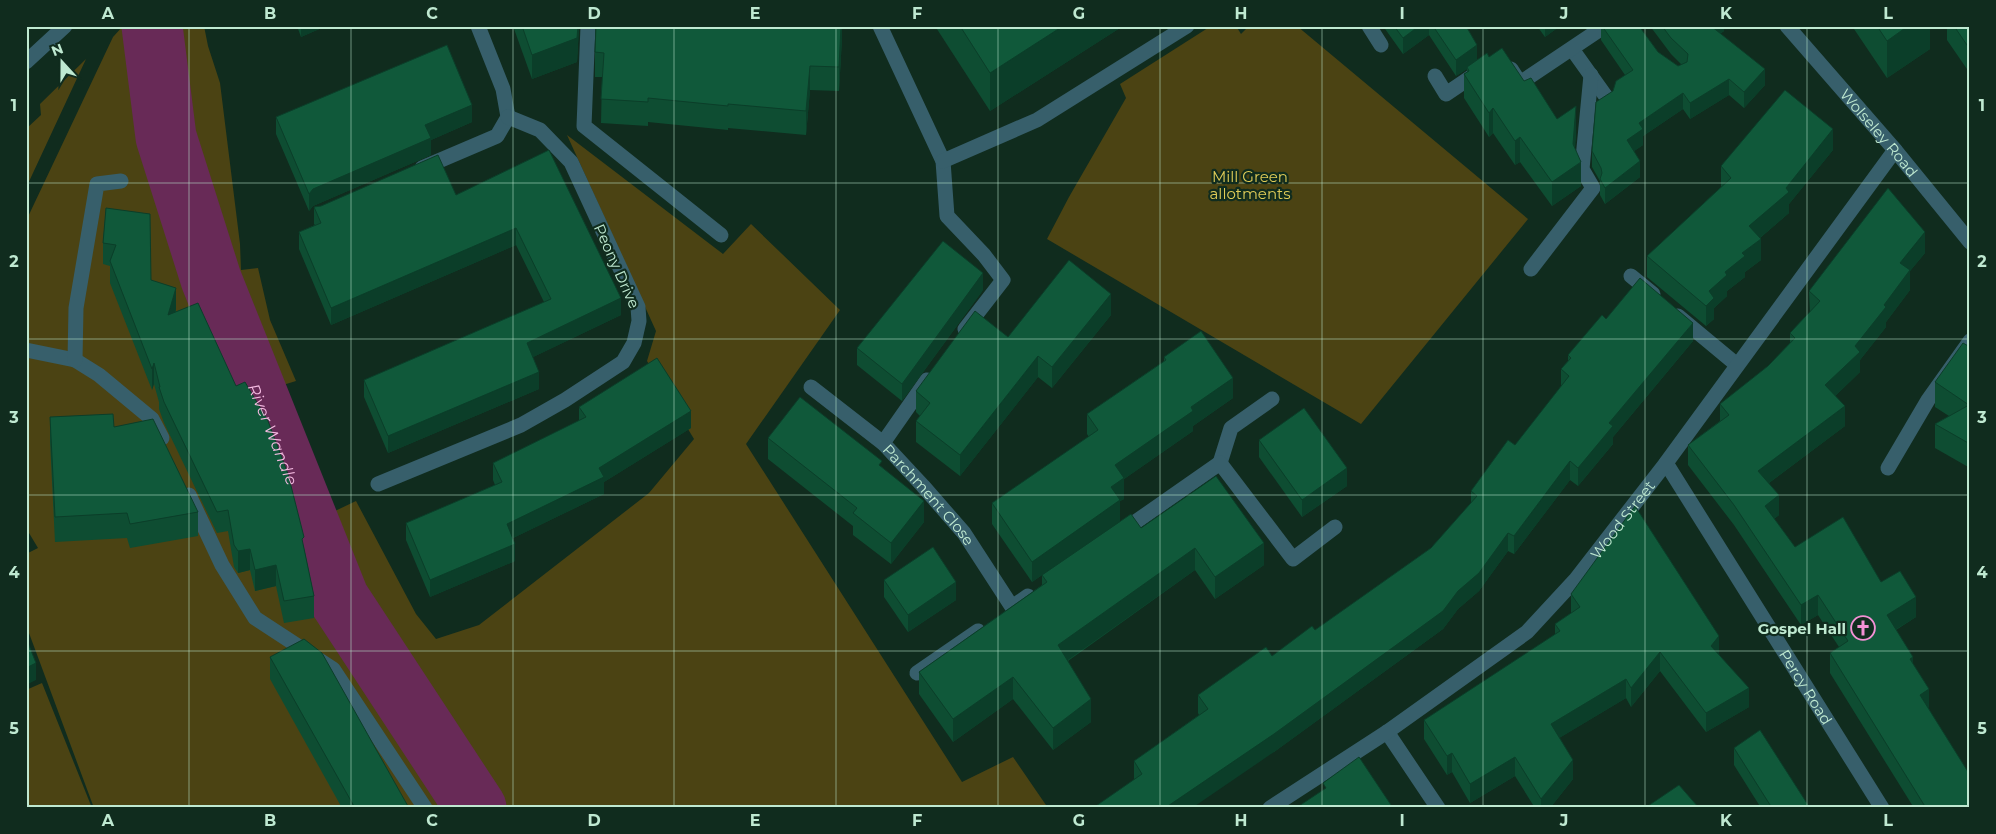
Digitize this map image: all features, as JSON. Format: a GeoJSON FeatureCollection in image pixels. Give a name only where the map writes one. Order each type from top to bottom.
{"type":"FeatureCollection","features":[{"type":"Feature","properties":{"kind":"street"},"geometry":{"type":"LineString","coordinates":[[26,62],[65,26]]}},
{"type":"Feature","properties":{"kind":"street"},"geometry":{"type":"LineString","coordinates":[[407,175],[497,136],[508,117],[503,89],[478,26]]}},
{"type":"Feature","properties":{"kind":"street"},"geometry":{"type":"LineString","coordinates":[[588,26],[584,126],[721,235]]}},
{"type":"Feature","properties":{"kind":"street"},"geometry":{"type":"LineString","coordinates":[[880,26],[943,161],[947,216],[984,255],[1003,280],[958,339]]}},
{"type":"Feature","properties":{"kind":"street"},"geometry":{"type":"LineString","coordinates":[[943,161],[1037,120],[1187,26]]}},
{"type":"Feature","properties":{"kind":"street"},"geometry":{"type":"LineString","coordinates":[[1369,26],[1381,45]]}},
{"type":"Feature","properties":{"kind":"street"},"geometry":{"type":"LineString","coordinates":[[1435,76],[1446,94],[1499,58],[1520,83],[1605,26]]}},
{"type":"Feature","properties":{"kind":"street","name":"Wolseley Road"},"geometry":{"type":"LineString","coordinates":[[1787,26],[1895,150],[1970,242]]}},
{"type":"Feature","properties":{"kind":"street"},"geometry":{"type":"LineString","coordinates":[[1572,49],[1607,98]]}},
{"type":"Feature","properties":{"kind":"street"},"geometry":{"type":"LineString","coordinates":[[1531,269],[1593,188],[1582,169],[1591,75]]}},
{"type":"Feature","properties":{"kind":"street","name":"Peony Drive"},"geometry":{"type":"LineString","coordinates":[[378,484],[521,425],[565,400],[623,362],[634,343],[639,320],[638,307],[571,162],[540,130],[508,117]]}},
{"type":"Feature","properties":{"kind":"street","name":"Wood Street"},"geometry":{"type":"LineString","coordinates":[[1270,808],[1387,732],[1527,632],[1576,579],[1666,464],[1895,150]]}},
{"type":"Feature","properties":{"kind":"street"},"geometry":{"type":"LineString","coordinates":[[75,360],[76,308],[97,184],[120,181]]}},
{"type":"Feature","properties":{"kind":"street"},"geometry":{"type":"LineString","coordinates":[[1631,276],[1737,365]]}},
{"type":"Feature","properties":{"kind":"street"},"geometry":{"type":"LineString","coordinates":[[1888,468],[1928,400],[1970,341]]}},
{"type":"Feature","properties":{"kind":"street"},"geometry":{"type":"LineString","coordinates":[[26,350],[75,360],[99,375],[152,419],[169,453]]}},
{"type":"Feature","properties":{"kind":"street","name":"Parchment Close"},"geometry":{"type":"LineString","coordinates":[[936,368],[883,443],[964,533],[1008,610],[1044,585]]}},
{"type":"Feature","properties":{"kind":"street"},"geometry":{"type":"LineString","coordinates":[[811,387],[883,443]]}},
{"type":"Feature","properties":{"kind":"street"},"geometry":{"type":"LineString","coordinates":[[1108,541],[1220,463],[1231,428],[1272,399]]}},
{"type":"Feature","properties":{"kind":"street"},"geometry":{"type":"LineString","coordinates":[[1220,463],[1293,559],[1335,527]]}},
{"type":"Feature","properties":{"kind":"street","name":"Percy Road"},"geometry":{"type":"LineString","coordinates":[[1666,464],[1882,808]]}},
{"type":"Feature","properties":{"kind":"street"},"geometry":{"type":"LineString","coordinates":[[181,479],[222,564],[255,618],[333,669],[425,808]]}},
{"type":"Feature","properties":{"kind":"street"},"geometry":{"type":"LineString","coordinates":[[917,673],[988,624]]}},
{"type":"Feature","properties":{"kind":"street"},"geometry":{"type":"LineString","coordinates":[[1387,732],[1438,808]]}},
{"type":"Feature","properties":{"kind":"green space"},"geometry":{"type":"Polygon","coordinates":[[[123,26],[204,26],[208,46],[220,83],[240,244],[241,270],[258,268],[270,320],[296,381],[283,385],[289,405],[272,412],[283,437],[270,442],[293,513],[307,511],[314,521],[356,501],[416,614],[436,639],[479,625],[649,493],[694,439],[647,361],[656,331],[567,135],[723,254],[751,224],[840,310],[746,444],[962,782],[1013,757],[1048,808],[94,808],[26,625],[26,554],[38,548],[26,528],[26,221],[113,37],[123,26]]]}},
{"type":"Feature","properties":{"kind":"green space","name":"Mill Green allotments"},"geometry":{"type":"Polygon","coordinates":[[[1211,26],[1236,26],[1241,34],[1249,26],[1297,26],[1528,219],[1361,424],[1047,239],[1126,98],[1120,84],[1211,26]]]}},
{"type":"Feature","properties":{"kind":"green space"},"geometry":{"type":"Polygon","coordinates":[[[86,59],[26,188],[26,129],[41,115],[40,104],[86,59]]]}},
{"type":"Feature","properties":{"kind":"green space"},"geometry":{"type":"Polygon","coordinates":[[[42,683],[92,808],[26,808],[26,690],[42,683]]]}},
{"type":"Feature","properties":{"kind":"building"},"geometry":{"type":"Polygon","coordinates":[[[522,26],[578,26],[577,38],[532,55],[522,26]]]}},
{"type":"Feature","properties":{"kind":"building"},"geometry":{"type":"Polygon","coordinates":[[[596,26],[841,26],[839,67],[810,66],[806,111],[648,98],[648,102],[601,99],[604,53],[595,52],[596,26]]]}},
{"type":"Feature","properties":{"kind":"building"},"geometry":{"type":"Polygon","coordinates":[[[960,26],[1063,26],[990,73],[960,26]]]}},
{"type":"Feature","properties":{"kind":"building"},"geometry":{"type":"Polygon","coordinates":[[[1394,26],[1419,26],[1403,38],[1394,26]]]}},
{"type":"Feature","properties":{"kind":"building"},"geometry":{"type":"Polygon","coordinates":[[[1433,26],[1466,26],[1477,45],[1456,60],[1433,26]]]}},
{"type":"Feature","properties":{"kind":"building"},"geometry":{"type":"Polygon","coordinates":[[[1602,26],[1639,26],[1658,52],[1678,66],[1687,62],[1688,54],[1671,38],[1662,26],[1711,26],[1765,69],[1744,92],[1729,79],[1690,103],[1683,93],[1639,123],[1643,129],[1627,140],[1640,161],[1605,188],[1600,179],[1601,168],[1592,151],[1596,102],[1613,91],[1616,81],[1633,70],[1602,26]]]}},
{"type":"Feature","properties":{"kind":"building"},"geometry":{"type":"Polygon","coordinates":[[[1877,26],[1908,26],[1887,41],[1877,26]]]}},
{"type":"Feature","properties":{"kind":"building"},"geometry":{"type":"Polygon","coordinates":[[[1954,26],[1970,26],[1970,48],[1969,48],[1954,26]]]}},
{"type":"Feature","properties":{"kind":"building"},"geometry":{"type":"Polygon","coordinates":[[[447,45],[472,105],[425,125],[431,138],[313,189],[309,194],[276,117],[447,45]]]}},
{"type":"Feature","properties":{"kind":"building"},"geometry":{"type":"Polygon","coordinates":[[[1502,48],[1524,81],[1531,78],[1557,119],[1576,106],[1573,144],[1581,162],[1552,182],[1520,137],[1515,141],[1493,108],[1489,113],[1464,74],[1469,71],[1467,67],[1487,53],[1489,57],[1502,48]]]}},
{"type":"Feature","properties":{"kind":"building"},"geometry":{"type":"Polygon","coordinates":[[[1785,90],[1833,129],[1786,188],[1789,192],[1749,226],[1761,239],[1742,253],[1745,256],[1725,272],[1727,275],[1709,291],[1714,298],[1706,306],[1647,256],[1731,178],[1721,166],[1785,90]]]}},
{"type":"Feature","properties":{"kind":"building"},"geometry":{"type":"Polygon","coordinates":[[[549,150],[621,298],[527,343],[539,372],[388,436],[364,380],[551,299],[516,228],[331,308],[299,232],[321,223],[314,207],[321,206],[438,155],[456,195],[549,150]]]}},
{"type":"Feature","properties":{"kind":"building"},"geometry":{"type":"Polygon","coordinates":[[[1888,188],[1925,232],[1900,263],[1910,270],[1884,305],[1886,307],[1855,346],[1860,352],[1825,385],[1845,406],[1758,471],[1779,495],[1765,506],[1795,547],[1843,517],[1881,582],[1900,571],[1916,597],[1887,615],[1913,657],[1910,659],[1929,689],[1920,695],[1970,775],[1970,808],[1926,808],[1830,653],[1848,641],[1818,595],[1801,605],[1734,505],[1688,445],[1729,415],[1720,404],[1768,366],[1795,338],[1790,333],[1820,301],[1809,291],[1888,188]]]}},
{"type":"Feature","properties":{"kind":"building"},"geometry":{"type":"Polygon","coordinates":[[[106,208],[150,214],[151,280],[176,288],[168,315],[198,303],[236,386],[245,382],[268,421],[288,474],[304,537],[302,539],[314,596],[284,601],[276,565],[255,570],[250,549],[238,551],[234,545],[228,510],[217,512],[164,402],[154,363],[152,369],[110,261],[116,245],[103,243],[106,208]]]}},
{"type":"Feature","properties":{"kind":"building"},"geometry":{"type":"Polygon","coordinates":[[[943,241],[983,273],[902,384],[857,348],[943,241]]]}},
{"type":"Feature","properties":{"kind":"building"},"geometry":{"type":"Polygon","coordinates":[[[1069,260],[1111,294],[1052,367],[1038,356],[960,455],[916,421],[930,403],[916,391],[975,311],[1008,337],[1069,260]]]}},
{"type":"Feature","properties":{"kind":"building"},"geometry":{"type":"Polygon","coordinates":[[[1640,278],[1693,323],[1609,423],[1613,426],[1578,468],[1570,461],[1514,536],[1508,533],[1479,573],[1458,591],[1443,611],[1274,734],[1165,808],[1093,808],[1142,774],[1134,761],[1208,709],[1198,695],[1266,647],[1272,656],[1312,626],[1315,630],[1431,548],[1477,496],[1471,491],[1508,440],[1515,445],[1569,376],[1561,369],[1571,358],[1568,355],[1602,315],[1606,319],[1640,278]]]}},
{"type":"Feature","properties":{"kind":"building"},"geometry":{"type":"Polygon","coordinates":[[[1201,331],[1233,378],[1191,407],[1193,411],[1115,465],[1124,478],[1111,487],[1120,500],[1032,562],[992,503],[1098,430],[1087,414],[1166,360],[1164,357],[1201,331]]]}},
{"type":"Feature","properties":{"kind":"building"},"geometry":{"type":"Polygon","coordinates":[[[1963,343],[1970,347],[1970,444],[1935,424],[1969,405],[1935,382],[1963,343]]]}},
{"type":"Feature","properties":{"kind":"building"},"geometry":{"type":"Polygon","coordinates":[[[657,358],[691,411],[599,468],[604,477],[507,524],[515,544],[430,580],[406,523],[502,482],[493,463],[586,417],[579,407],[657,358]]]}},
{"type":"Feature","properties":{"kind":"building"},"geometry":{"type":"Polygon","coordinates":[[[800,397],[882,461],[879,465],[924,501],[891,543],[853,513],[857,508],[768,438],[800,397]]]}},
{"type":"Feature","properties":{"kind":"building"},"geometry":{"type":"Polygon","coordinates":[[[1304,408],[1347,468],[1302,500],[1259,440],[1304,408]]]}},
{"type":"Feature","properties":{"kind":"building"},"geometry":{"type":"Polygon","coordinates":[[[113,414],[114,427],[153,419],[198,512],[130,524],[127,513],[55,517],[50,417],[113,414]]]}},
{"type":"Feature","properties":{"kind":"building"},"geometry":{"type":"Polygon","coordinates":[[[1216,476],[1264,543],[1215,577],[1195,548],[1058,645],[1091,699],[1053,728],[1013,677],[953,719],[919,672],[1047,582],[1042,575],[1131,514],[1141,528],[1216,476]]]}},
{"type":"Feature","properties":{"kind":"building"},"geometry":{"type":"Polygon","coordinates":[[[1635,506],[1719,636],[1711,646],[1749,688],[1706,713],[1660,652],[1631,688],[1626,679],[1551,724],[1573,760],[1541,799],[1515,757],[1470,784],[1452,753],[1447,756],[1424,720],[1560,631],[1555,624],[1580,607],[1571,594],[1635,506]]]}},
{"type":"Feature","properties":{"kind":"building"},"geometry":{"type":"Polygon","coordinates":[[[933,547],[956,582],[908,615],[884,580],[933,547]]]}},
{"type":"Feature","properties":{"kind":"building"},"geometry":{"type":"Polygon","coordinates":[[[26,638],[36,663],[26,668],[26,638]]]}},
{"type":"Feature","properties":{"kind":"building"},"geometry":{"type":"Polygon","coordinates":[[[304,639],[322,653],[409,808],[355,808],[270,657],[304,639]]]}},
{"type":"Feature","properties":{"kind":"building"},"geometry":{"type":"Polygon","coordinates":[[[1760,730],[1810,808],[1772,808],[1734,748],[1760,730]]]}},
{"type":"Feature","properties":{"kind":"building"},"geometry":{"type":"Polygon","coordinates":[[[1359,757],[1393,808],[1296,808],[1326,788],[1323,783],[1359,757]]]}},
{"type":"Feature","properties":{"kind":"building"},"geometry":{"type":"Polygon","coordinates":[[[1679,785],[1699,808],[1645,808],[1679,785]]]}},
{"type":"Feature","properties":{"kind":"waterway","name":"River Wandle"},"geometry":{"type":"LineString","coordinates":[[152,26],[166,137],[211,279],[339,599],[476,808]]}},
{"type":"Feature","properties":{"kind":"place","name":"Gospel Hall"},"geometry":{"type":"Point","coordinates":[1863,628]}}]}
